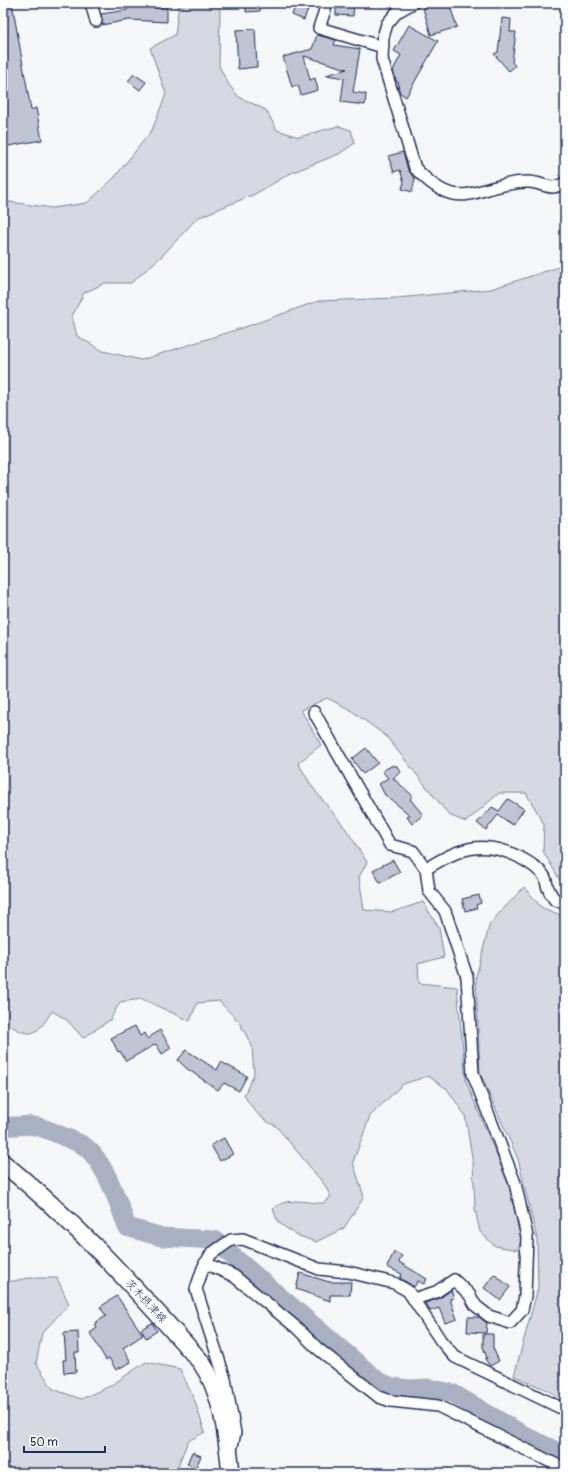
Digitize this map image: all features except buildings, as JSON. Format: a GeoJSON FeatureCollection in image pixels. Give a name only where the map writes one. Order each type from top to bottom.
{"type":"FeatureCollection","features":[{"type":"Feature","properties":{"kind":"main road","name":"茨木摂津線"},"geometry":{"type":"LineString","coordinates":[[3,1163],[69,1222],[132,1285],[210,1374],[219,1399],[230,1466]]}},
{"type":"Feature","properties":{"kind":"street"},"geometry":{"type":"LineString","coordinates":[[91,3],[96,21]]}},
{"type":"Feature","properties":{"kind":"street"},"geometry":{"type":"LineString","coordinates":[[325,3],[325,10],[319,28],[383,47]]}},
{"type":"Feature","properties":{"kind":"street"},"geometry":{"type":"LineString","coordinates":[[413,3],[397,12],[387,24],[383,37],[382,59],[407,146],[415,168],[427,181],[448,194],[463,196],[527,181],[553,187],[565,183]]}},
{"type":"Feature","properties":{"kind":"street"},"geometry":{"type":"LineString","coordinates":[[314,712],[390,845],[413,851],[426,869],[429,891],[445,911],[468,977],[472,1074],[515,1183],[527,1236],[525,1296],[522,1310],[510,1323],[489,1316],[476,1306],[469,1294],[454,1280],[436,1292],[414,1299]]}},
{"type":"Feature","properties":{"kind":"street"},"geometry":{"type":"LineString","coordinates":[[426,869],[444,858],[462,850],[484,846],[505,850],[526,861],[544,876],[548,890],[555,900],[565,903]]}},
{"type":"Feature","properties":{"kind":"street"},"geometry":{"type":"LineString","coordinates":[[230,1466],[235,1433],[225,1379],[196,1289],[208,1258],[231,1240],[243,1239],[320,1268],[348,1272],[394,1283],[408,1291],[441,1341],[455,1357],[565,1409]]}},
{"type":"Feature","properties":{"kind":"street"},"geometry":{"type":"LineString","coordinates":[[208,1258],[234,1276],[297,1328],[317,1348],[379,1397],[391,1401],[438,1406],[565,1469]]}},
{"type":"Feature","properties":{"kind":"shaded area"},"geometry":{"type":"Polygon","coordinates":[[[179,3],[218,3],[220,10],[219,66],[229,85],[239,97],[266,110],[277,130],[299,137],[338,126],[351,130],[355,143],[339,154],[291,173],[255,194],[197,218],[162,256],[131,283],[105,283],[84,293],[72,316],[77,336],[103,351],[141,360],[248,326],[318,301],[397,298],[491,289],[565,265],[565,889],[543,851],[544,824],[526,793],[499,793],[466,822],[449,815],[386,736],[349,709],[327,698],[301,710],[321,745],[298,763],[313,788],[346,829],[367,862],[359,877],[364,910],[392,912],[423,902],[439,928],[444,957],[418,964],[419,983],[457,987],[466,1081],[509,1186],[521,1240],[518,1250],[495,1246],[480,1232],[475,1209],[473,1163],[465,1115],[447,1089],[428,1076],[403,1084],[370,1116],[353,1162],[364,1197],[344,1228],[316,1242],[296,1235],[278,1222],[273,1209],[278,1205],[290,1201],[323,1203],[331,1197],[324,1184],[276,1126],[257,1114],[244,1095],[254,1074],[252,1046],[239,1022],[219,1001],[197,1003],[190,1021],[142,999],[120,1002],[110,1020],[83,1038],[67,1020],[52,1011],[41,1027],[31,1033],[19,1031],[3,1021],[3,201],[52,208],[87,203],[114,178],[152,130],[166,94],[150,48],[175,35],[179,3]]]}},
{"type":"Feature","properties":{"kind":"shaded area"},"geometry":{"type":"Polygon","coordinates":[[[524,887],[541,907],[565,917],[565,1401],[547,1390],[514,1376],[538,1288],[537,1239],[518,1159],[480,1073],[476,977],[490,923],[524,887]]]}},
{"type":"Feature","properties":{"kind":"shaded area"},"geometry":{"type":"Polygon","coordinates":[[[29,1278],[57,1278],[69,1304],[42,1333],[36,1363],[53,1389],[81,1399],[110,1386],[146,1362],[180,1369],[194,1399],[205,1432],[188,1441],[175,1473],[3,1473],[3,1283],[29,1278]]]}},
{"type":"Feature","properties":{"kind":"waterway"},"geometry":{"type":"LineString","coordinates":[[3,1127],[20,1125],[39,1127],[84,1146],[92,1153],[105,1172],[127,1227],[162,1237],[214,1240],[378,1381],[392,1387],[411,1389],[427,1388],[452,1393],[527,1437],[565,1455]]}}]}
